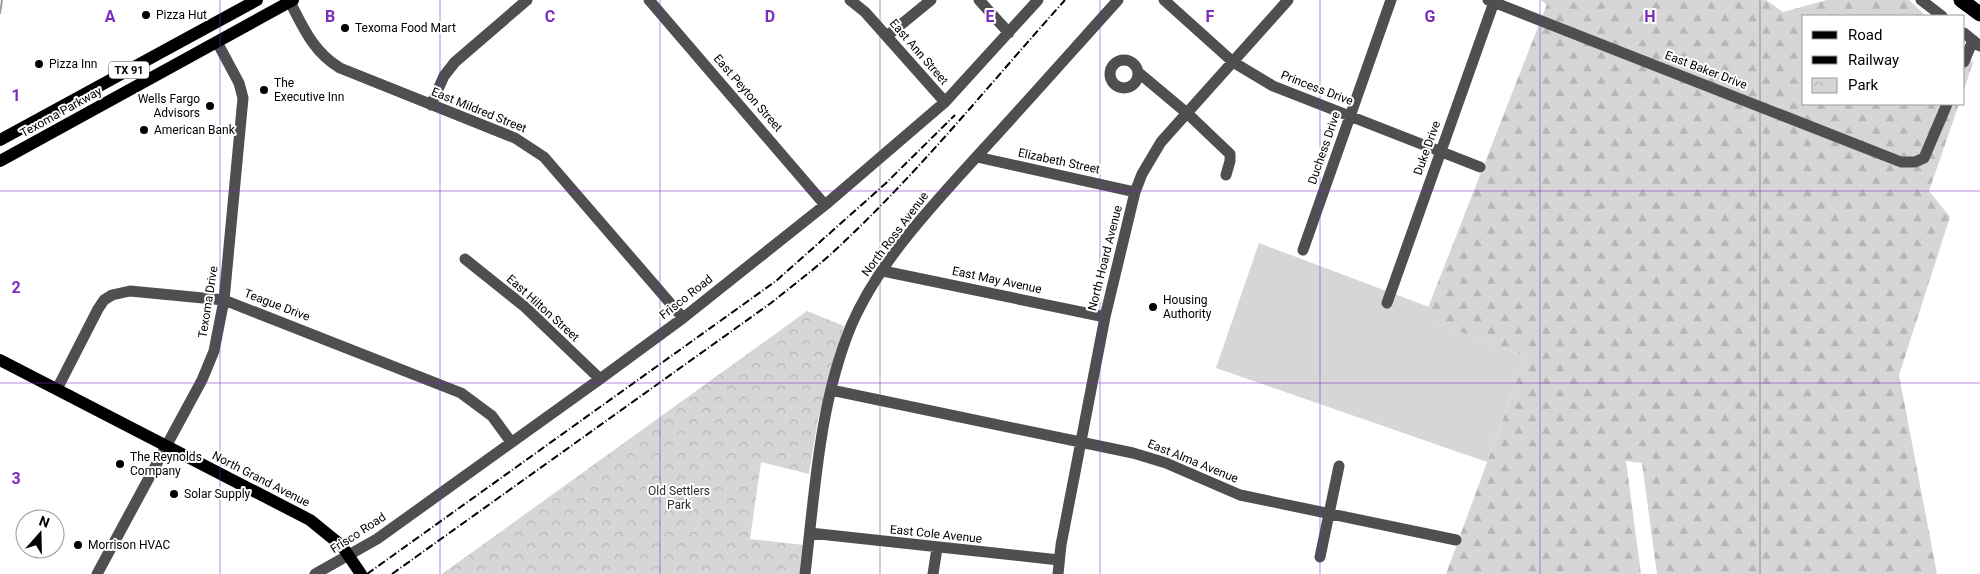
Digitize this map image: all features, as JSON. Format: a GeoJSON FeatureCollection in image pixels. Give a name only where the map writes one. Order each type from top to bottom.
{"type":"FeatureCollection","features":[{"type":"Feature","properties":{"kind":"highway"},"geometry":{"type":"LineString","coordinates":[[1961,0],[1980,14]]}},
{"type":"Feature","properties":{"kind":"main road","name":"Texoma Parkway"},"geometry":{"type":"LineString","coordinates":[[0,140],[257,0]]}},
{"type":"Feature","properties":{"kind":"main road","name":"Texoma Parkway"},"geometry":{"type":"LineString","coordinates":[[0,161],[291,1]]}},
{"type":"Feature","properties":{"kind":"main road","name":"North Grand Avenue"},"geometry":{"type":"LineString","coordinates":[[0,360],[310,520],[342,546],[361,574]]}},
{"type":"Feature","properties":{"kind":"street"},"geometry":{"type":"LineString","coordinates":[[431,105],[444,76],[455,62],[527,0]]}},
{"type":"Feature","properties":{"kind":"street","name":"East Peyton Street"},"geometry":{"type":"LineString","coordinates":[[649,0],[825,205]]}},
{"type":"Feature","properties":{"kind":"street","name":"East Ann Street"},"geometry":{"type":"LineString","coordinates":[[850,0],[865,12],[945,102]]}},
{"type":"Feature","properties":{"kind":"street"},"geometry":{"type":"LineString","coordinates":[[887,36],[931,0]]}},
{"type":"Feature","properties":{"kind":"street"},"geometry":{"type":"LineString","coordinates":[[979,0],[1009,33]]}},
{"type":"Feature","properties":{"kind":"street","name":"Frisco Road"},"geometry":{"type":"LineString","coordinates":[[315,574],[377,539],[683,318],[825,205],[945,102],[1038,0]]}},
{"type":"Feature","properties":{"kind":"street","name":"North Ross Avenue"},"geometry":{"type":"LineString","coordinates":[[805,574],[821,440],[840,356],[852,325],[883,271],[949,186],[1118,0]]}},
{"type":"Feature","properties":{"kind":"street","name":"Princess Drive"},"geometry":{"type":"LineString","coordinates":[[1164,0],[1233,62],[1273,86],[1480,167]]}},
{"type":"Feature","properties":{"kind":"street"},"geometry":{"type":"LineString","coordinates":[[1175,9],[1183,0]]}},
{"type":"Feature","properties":{"kind":"street","name":"North Hoard Avenue"},"geometry":{"type":"LineString","coordinates":[[1058,574],[1080,442],[1105,316],[1135,192],[1142,174],[1161,142],[1288,0]]}},
{"type":"Feature","properties":{"kind":"street","name":"Duchess Drive"},"geometry":{"type":"LineString","coordinates":[[1303,250],[1391,0]]}},
{"type":"Feature","properties":{"kind":"street"},"geometry":{"type":"LineString","coordinates":[[1921,0],[1941,15]]}},
{"type":"Feature","properties":{"kind":"street","name":"East Mildred Street"},"geometry":{"type":"LineString","coordinates":[[291,1],[315,48],[325,59],[340,68],[515,138],[544,157],[683,318]]}},
{"type":"Feature","properties":{"kind":"street","name":"Duke Drive"},"geometry":{"type":"LineString","coordinates":[[1387,303],[1441,151],[1491,1]]}},
{"type":"Feature","properties":{"kind":"street","name":"East Baker Drive"},"geometry":{"type":"LineString","coordinates":[[1491,1],[1901,162],[1915,162],[1924,158],[1947,105]]}},
{"type":"Feature","properties":{"kind":"street"},"geometry":{"type":"LineString","coordinates":[[1965,59],[1972,40]]}},
{"type":"Feature","properties":{"kind":"street","name":"Texoma Drive"},"geometry":{"type":"LineString","coordinates":[[96,574],[168,446],[209,366],[221,323],[243,98],[239,84],[217,42]]}},
{"type":"Feature","properties":{"kind":"street"},"geometry":{"type":"LineString","coordinates":[[1139,73],[1188,114],[1230,154],[1226,175]]}},
{"type":"Feature","properties":{"kind":"street","name":"Elizabeth Street"},"geometry":{"type":"LineString","coordinates":[[977,157],[1135,192]]}},
{"type":"Feature","properties":{"kind":"street","name":"East Hilton Street"},"geometry":{"type":"LineString","coordinates":[[465,259],[525,307],[600,379]]}},
{"type":"Feature","properties":{"kind":"street","name":"East May Avenue"},"geometry":{"type":"LineString","coordinates":[[883,271],[1105,316]]}},
{"type":"Feature","properties":{"kind":"street","name":"Teague Drive"},"geometry":{"type":"LineString","coordinates":[[58,389],[98,309],[104,300],[112,294],[130,290],[224,300],[461,393],[492,416],[511,442]]}},
{"type":"Feature","properties":{"kind":"street","name":"East Alma Avenue"},"geometry":{"type":"LineString","coordinates":[[831,390],[1133,453],[1166,463],[1240,495],[1456,540]]}},
{"type":"Feature","properties":{"kind":"street"},"geometry":{"type":"LineString","coordinates":[[1320,557],[1339,466]]}},
{"type":"Feature","properties":{"kind":"street","name":"East Cole Avenue"},"geometry":{"type":"LineString","coordinates":[[810,533],[1059,560]]}},
{"type":"Feature","properties":{"kind":"street"},"geometry":{"type":"LineString","coordinates":[[934,574],[937,548]]}},
{"type":"Feature","properties":{"kind":"green space"},"geometry":{"type":"Polygon","coordinates":[[[1540,0],[1766,0],[1783,12],[1827,0],[1909,0],[1925,15],[1802,15],[1802,105],[1959,105],[1929,191],[1950,217],[1899,375],[1937,574],[1657,574],[1642,463],[1626,461],[1641,574],[1446,574],[1526,356],[1424,318],[1547,4],[1540,0]]]}},
{"type":"Feature","properties":{"kind":"green space"},"geometry":{"type":"Polygon","coordinates":[[[1965,54],[1973,62],[1965,87],[1965,54]]]}},
{"type":"Feature","properties":{"kind":"green space"},"geometry":{"type":"Polygon","coordinates":[[[1259,243],[1429,307],[1425,318],[1526,356],[1487,462],[1216,368],[1259,243]]]}},
{"type":"Feature","properties":{"kind":"green space","name":"Old Settlers Park"},"geometry":{"type":"Polygon","coordinates":[[[807,311],[844,326],[818,419],[809,474],[761,462],[750,539],[804,545],[800,574],[442,574],[807,311]]]}},
{"type":"Feature","properties":{"kind":"waterway"},"geometry":{"type":"LineString","coordinates":[[0,13],[2,0]]}},
{"type":"Feature","properties":{"kind":"railway"},"geometry":{"type":"LineString","coordinates":[[392,574],[771,303],[820,264],[904,182],[1065,0]]}},
{"type":"Feature","properties":{"kind":"railway"},"geometry":{"type":"LineString","coordinates":[[367,574],[776,281],[885,184],[955,115]]}},
{"type":"Feature","properties":{"kind":"place","name":"Pizza Hut"},"geometry":{"type":"Point","coordinates":[146,15]}},
{"type":"Feature","properties":{"kind":"place","name":"Texoma Food Mart"},"geometry":{"type":"Point","coordinates":[345,28]}},
{"type":"Feature","properties":{"kind":"place","name":"Pizza Inn"},"geometry":{"type":"Point","coordinates":[39,64]}},
{"type":"Feature","properties":{"kind":"place","name":"The Executive Inn"},"geometry":{"type":"Point","coordinates":[264,90]}},
{"type":"Feature","properties":{"kind":"place","name":"Wells Fargo Advisors"},"geometry":{"type":"Point","coordinates":[210,106]}},
{"type":"Feature","properties":{"kind":"place","name":"American Bank"},"geometry":{"type":"Point","coordinates":[144,130]}},
{"type":"Feature","properties":{"kind":"place","name":"Housing Authority"},"geometry":{"type":"Point","coordinates":[1153,307]}},
{"type":"Feature","properties":{"kind":"place","name":"The Reynolds Company"},"geometry":{"type":"Point","coordinates":[120,464]}},
{"type":"Feature","properties":{"kind":"place","name":"Solar Supply"},"geometry":{"type":"Point","coordinates":[174,494]}},
{"type":"Feature","properties":{"kind":"place","name":"Morrison HVAC"},"geometry":{"type":"Point","coordinates":[78,545]}}]}
